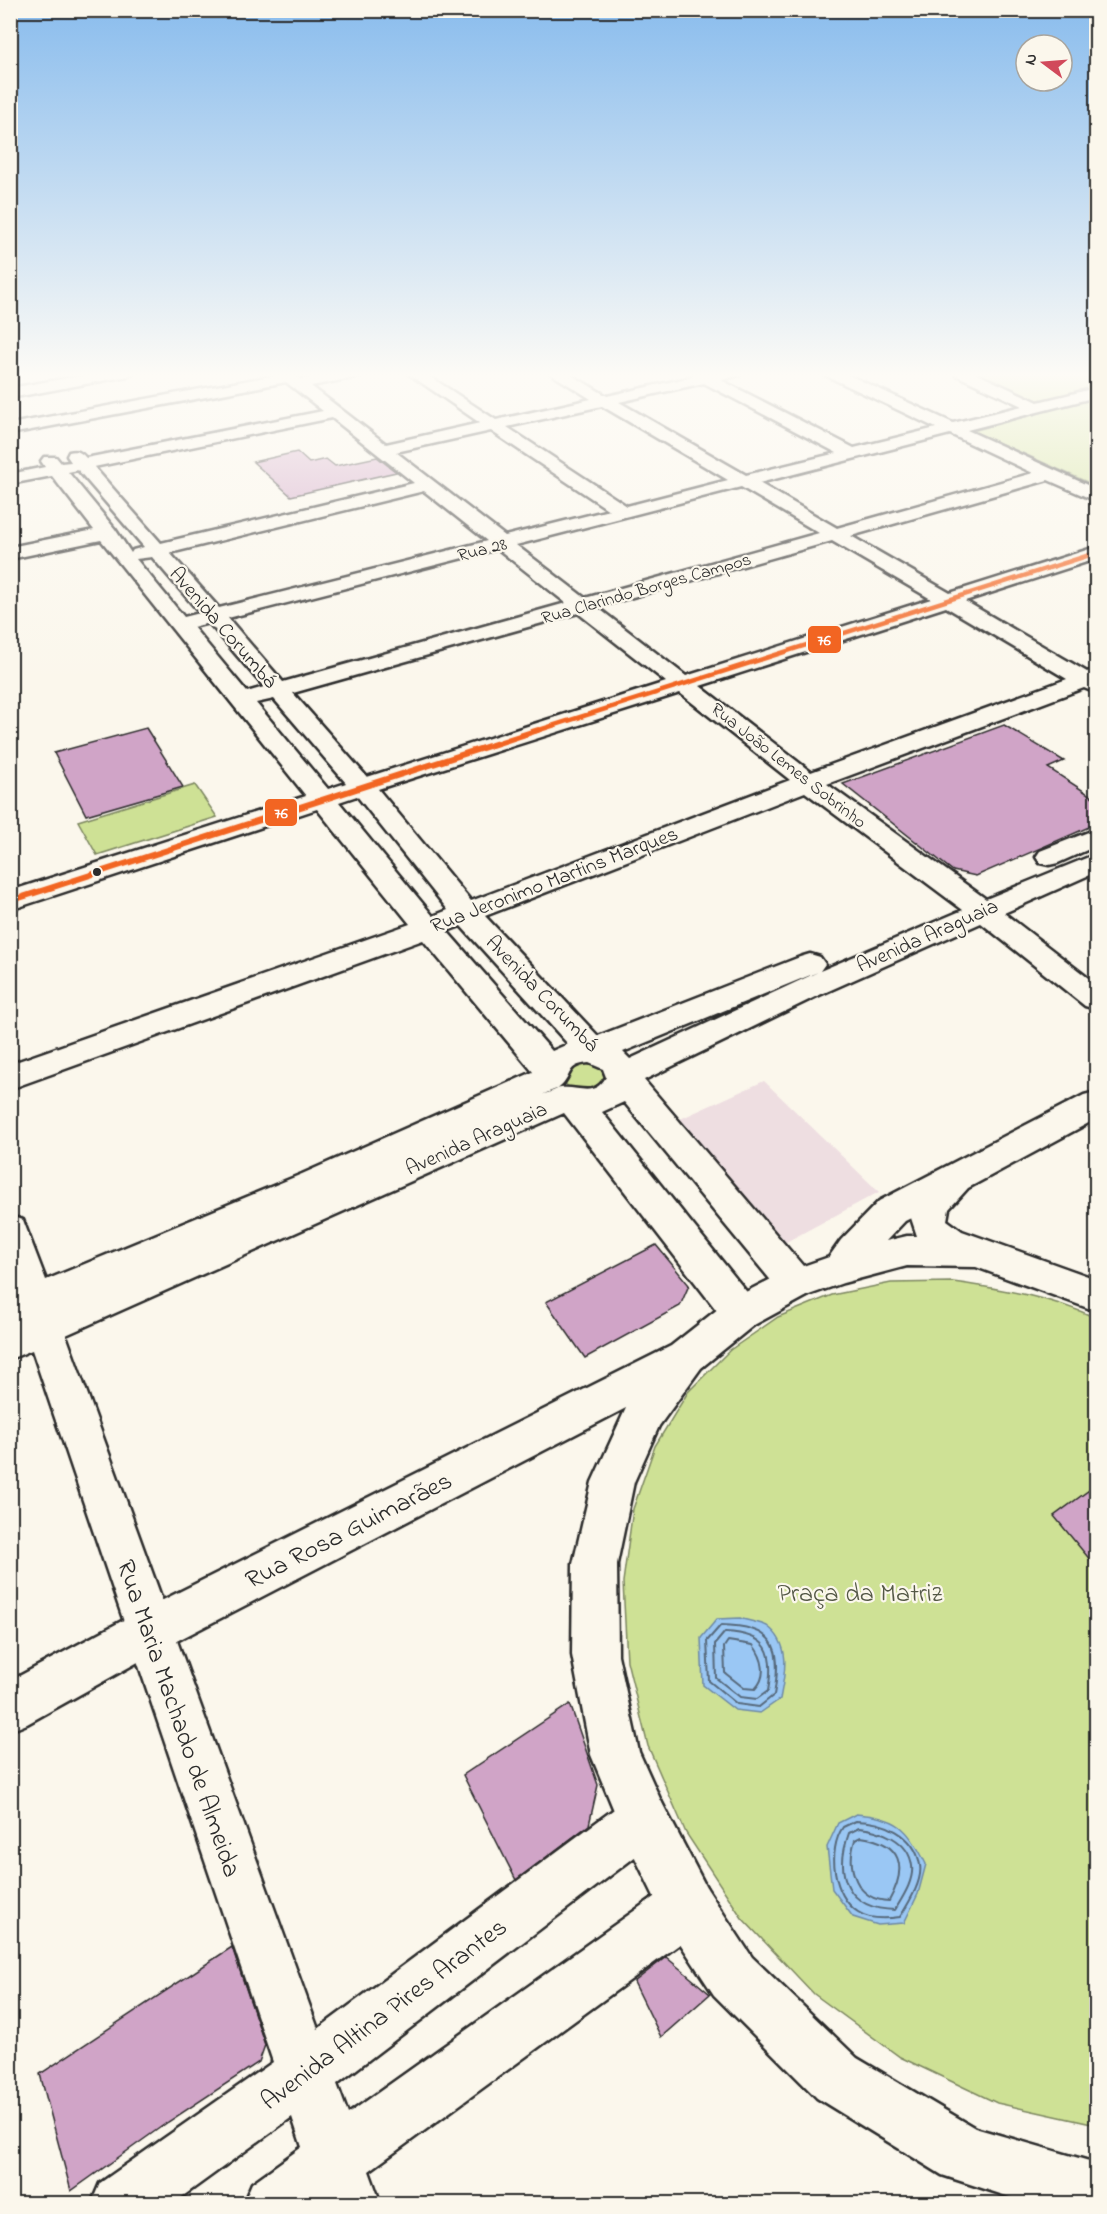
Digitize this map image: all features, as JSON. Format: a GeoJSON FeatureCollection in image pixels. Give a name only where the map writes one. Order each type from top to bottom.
{"type":"FeatureCollection","features":[{"type":"Feature","properties":{"kind":"street","name":"Avenida Corumbá"},"geometry":{"type":"LineString","coordinates":[[74,475],[125,558],[741,1313]]}},
{"type":"Feature","properties":{"kind":"street","name":"Avenida Corumbá"},"geometry":{"type":"LineString","coordinates":[[80,475],[156,549],[363,787],[465,912],[593,1051],[616,1062],[622,1077],[796,1284]]}},
{"type":"Feature","properties":{"kind":"street","name":"Rua João Lemes Sobrinho"},"geometry":{"type":"LineString","coordinates":[[414,475],[808,782],[972,903],[1096,999]]}},
{"type":"Feature","properties":{"kind":"street"},"geometry":{"type":"LineString","coordinates":[[569,475],[624,512]]}},
{"type":"Feature","properties":{"kind":"street"},"geometry":{"type":"LineString","coordinates":[[735,475],[1093,680]]}},
{"type":"Feature","properties":{"kind":"street","name":"Rua 28"},"geometry":{"type":"LineString","coordinates":[[181,624],[768,475]]}},
{"type":"Feature","properties":{"kind":"street","name":"Rua Clarindo Borges Campos"},"geometry":{"type":"LineString","coordinates":[[243,700],[1045,475]]}},
{"type":"Feature","properties":{"kind":"street"},"geometry":{"type":"LineString","coordinates":[[1053,475],[1096,496]]}},
{"type":"Feature","properties":{"kind":"street"},"geometry":{"type":"LineString","coordinates":[[125,558],[427,485]]}},
{"type":"Feature","properties":{"kind":"street"},"geometry":{"type":"LineString","coordinates":[[10,553],[108,533]]}},
{"type":"Feature","properties":{"kind":"street"},"geometry":{"type":"LineString","coordinates":[[10,901],[1096,553]]}},
{"type":"Feature","properties":{"kind":"street","name":"Rua Jeronimo Martins Marques"},"geometry":{"type":"LineString","coordinates":[[10,1077],[428,927],[808,782],[1093,680]]}},
{"type":"Feature","properties":{"kind":"street","name":"Avenida Araguaia"},"geometry":{"type":"LineString","coordinates":[[559,1088],[588,1104],[610,1096],[619,1088],[622,1077],[795,982],[972,903],[1096,837]]}},
{"type":"Feature","properties":{"kind":"street","name":"Avenida Araguaia"},"geometry":{"type":"LineString","coordinates":[[972,903],[1096,862]]}},
{"type":"Feature","properties":{"kind":"street","name":"Avenida Araguaia"},"geometry":{"type":"LineString","coordinates":[[559,1088],[559,1060],[567,1055],[593,1051],[795,982]]}},
{"type":"Feature","properties":{"kind":"street","name":"Avenida Araguaia"},"geometry":{"type":"LineString","coordinates":[[25,1320],[559,1088]]}},
{"type":"Feature","properties":{"kind":"street"},"geometry":{"type":"LineString","coordinates":[[842,1268],[854,1251],[892,1211],[1096,1104]]}},
{"type":"Feature","properties":{"kind":"street"},"geometry":{"type":"LineString","coordinates":[[967,1172],[932,1202],[929,1221],[935,1233],[977,1252],[1096,1294]]}},
{"type":"Feature","properties":{"kind":"street","name":"Rua Maria Machado de Almeida"},"geometry":{"type":"LineString","coordinates":[[10,1231],[25,1320],[149,1631],[343,2180]]}},
{"type":"Feature","properties":{"kind":"street"},"geometry":{"type":"LineString","coordinates":[[977,1252],[907,1251],[842,1268],[796,1284],[741,1313],[687,1356],[644,1413],[613,1482],[595,1564],[595,1655],[615,1755],[642,1819],[687,1906],[733,1976],[837,2078],[963,2154],[1096,2193]]}},
{"type":"Feature","properties":{"kind":"street","name":"Rua Rosa Guimarães"},"geometry":{"type":"LineString","coordinates":[[10,1707],[149,1631],[687,1356]]}},
{"type":"Feature","properties":{"kind":"street","name":"Avenida Altina Pires Arantes"},"geometry":{"type":"LineString","coordinates":[[121,2204],[304,2074],[642,1819]]}},
{"type":"Feature","properties":{"kind":"street"},"geometry":{"type":"LineString","coordinates":[[273,2204],[343,2180],[687,1906]]}},
{"type":"Feature","properties":{"kind":"shaded area"},"geometry":{"type":"Polygon","coordinates":[[[764,1081],[879,1192],[786,1242],[678,1120],[764,1081]]]}},
{"type":"Feature","properties":{"kind":"green space"},"geometry":{"type":"Polygon","coordinates":[[[1072,475],[1096,475],[1096,486],[1072,475]]]}},
{"type":"Feature","properties":{"kind":"green space"},"geometry":{"type":"Polygon","coordinates":[[[195,785],[217,817],[97,855],[78,821],[195,785]]]}},
{"type":"Feature","properties":{"kind":"green space"},"geometry":{"type":"Polygon","coordinates":[[[598,1061],[608,1072],[594,1088],[575,1090],[563,1082],[572,1063],[598,1061]]]}},
{"type":"Feature","properties":{"kind":"green space","name":"Praça da Matriz"},"geometry":{"type":"Polygon","coordinates":[[[953,1282],[1044,1299],[1096,1318],[1096,2125],[997,2103],[900,2057],[814,1994],[742,1918],[686,1833],[648,1746],[627,1661],[623,1582],[633,1509],[655,1446],[688,1392],[730,1350],[778,1317],[832,1295],[891,1283],[953,1282]]]}},
{"type":"Feature","properties":{"kind":"water"},"geometry":{"type":"Polygon","coordinates":[[[740,1618],[767,1626],[775,1633],[783,1650],[785,1670],[780,1699],[760,1713],[735,1710],[703,1685],[701,1638],[717,1619],[740,1618]]]}},
{"type":"Feature","properties":{"kind":"water"},"geometry":{"type":"Polygon","coordinates":[[[856,1814],[882,1818],[900,1826],[920,1851],[926,1864],[918,1894],[904,1923],[878,1925],[853,1917],[832,1889],[827,1847],[838,1823],[856,1814]]]}},
{"type":"Feature","properties":{"kind":"building"},"geometry":{"type":"Polygon","coordinates":[[[268,475],[381,475],[291,496],[268,475]]]}},
{"type":"Feature","properties":{"kind":"building"},"geometry":{"type":"Polygon","coordinates":[[[1004,725],[1064,761],[1048,768],[1096,799],[1096,824],[976,876],[953,871],[843,784],[1004,725]]]}},
{"type":"Feature","properties":{"kind":"building"},"geometry":{"type":"Polygon","coordinates":[[[146,728],[183,787],[86,815],[54,753],[146,728]]]}},
{"type":"Feature","properties":{"kind":"building"},"geometry":{"type":"Polygon","coordinates":[[[656,1245],[689,1285],[680,1306],[585,1358],[546,1302],[656,1245]]]}},
{"type":"Feature","properties":{"kind":"building"},"geometry":{"type":"Polygon","coordinates":[[[1096,1485],[1096,1567],[1054,1516],[1096,1485]]]}},
{"type":"Feature","properties":{"kind":"building"},"geometry":{"type":"Polygon","coordinates":[[[570,1704],[598,1785],[589,1825],[516,1880],[463,1775],[570,1704]]]}},
{"type":"Feature","properties":{"kind":"building"},"geometry":{"type":"Polygon","coordinates":[[[232,1947],[265,2045],[259,2062],[168,2122],[71,2191],[40,2074],[232,1947]]]}},
{"type":"Feature","properties":{"kind":"building"},"geometry":{"type":"Polygon","coordinates":[[[666,1957],[710,1994],[661,2037],[634,1982],[666,1957]]]}},
{"type":"Feature","properties":{"kind":"transit line","name":"76"},"geometry":{"type":"LineString","coordinates":[[10,901],[228,829],[1096,553]]}}]}
